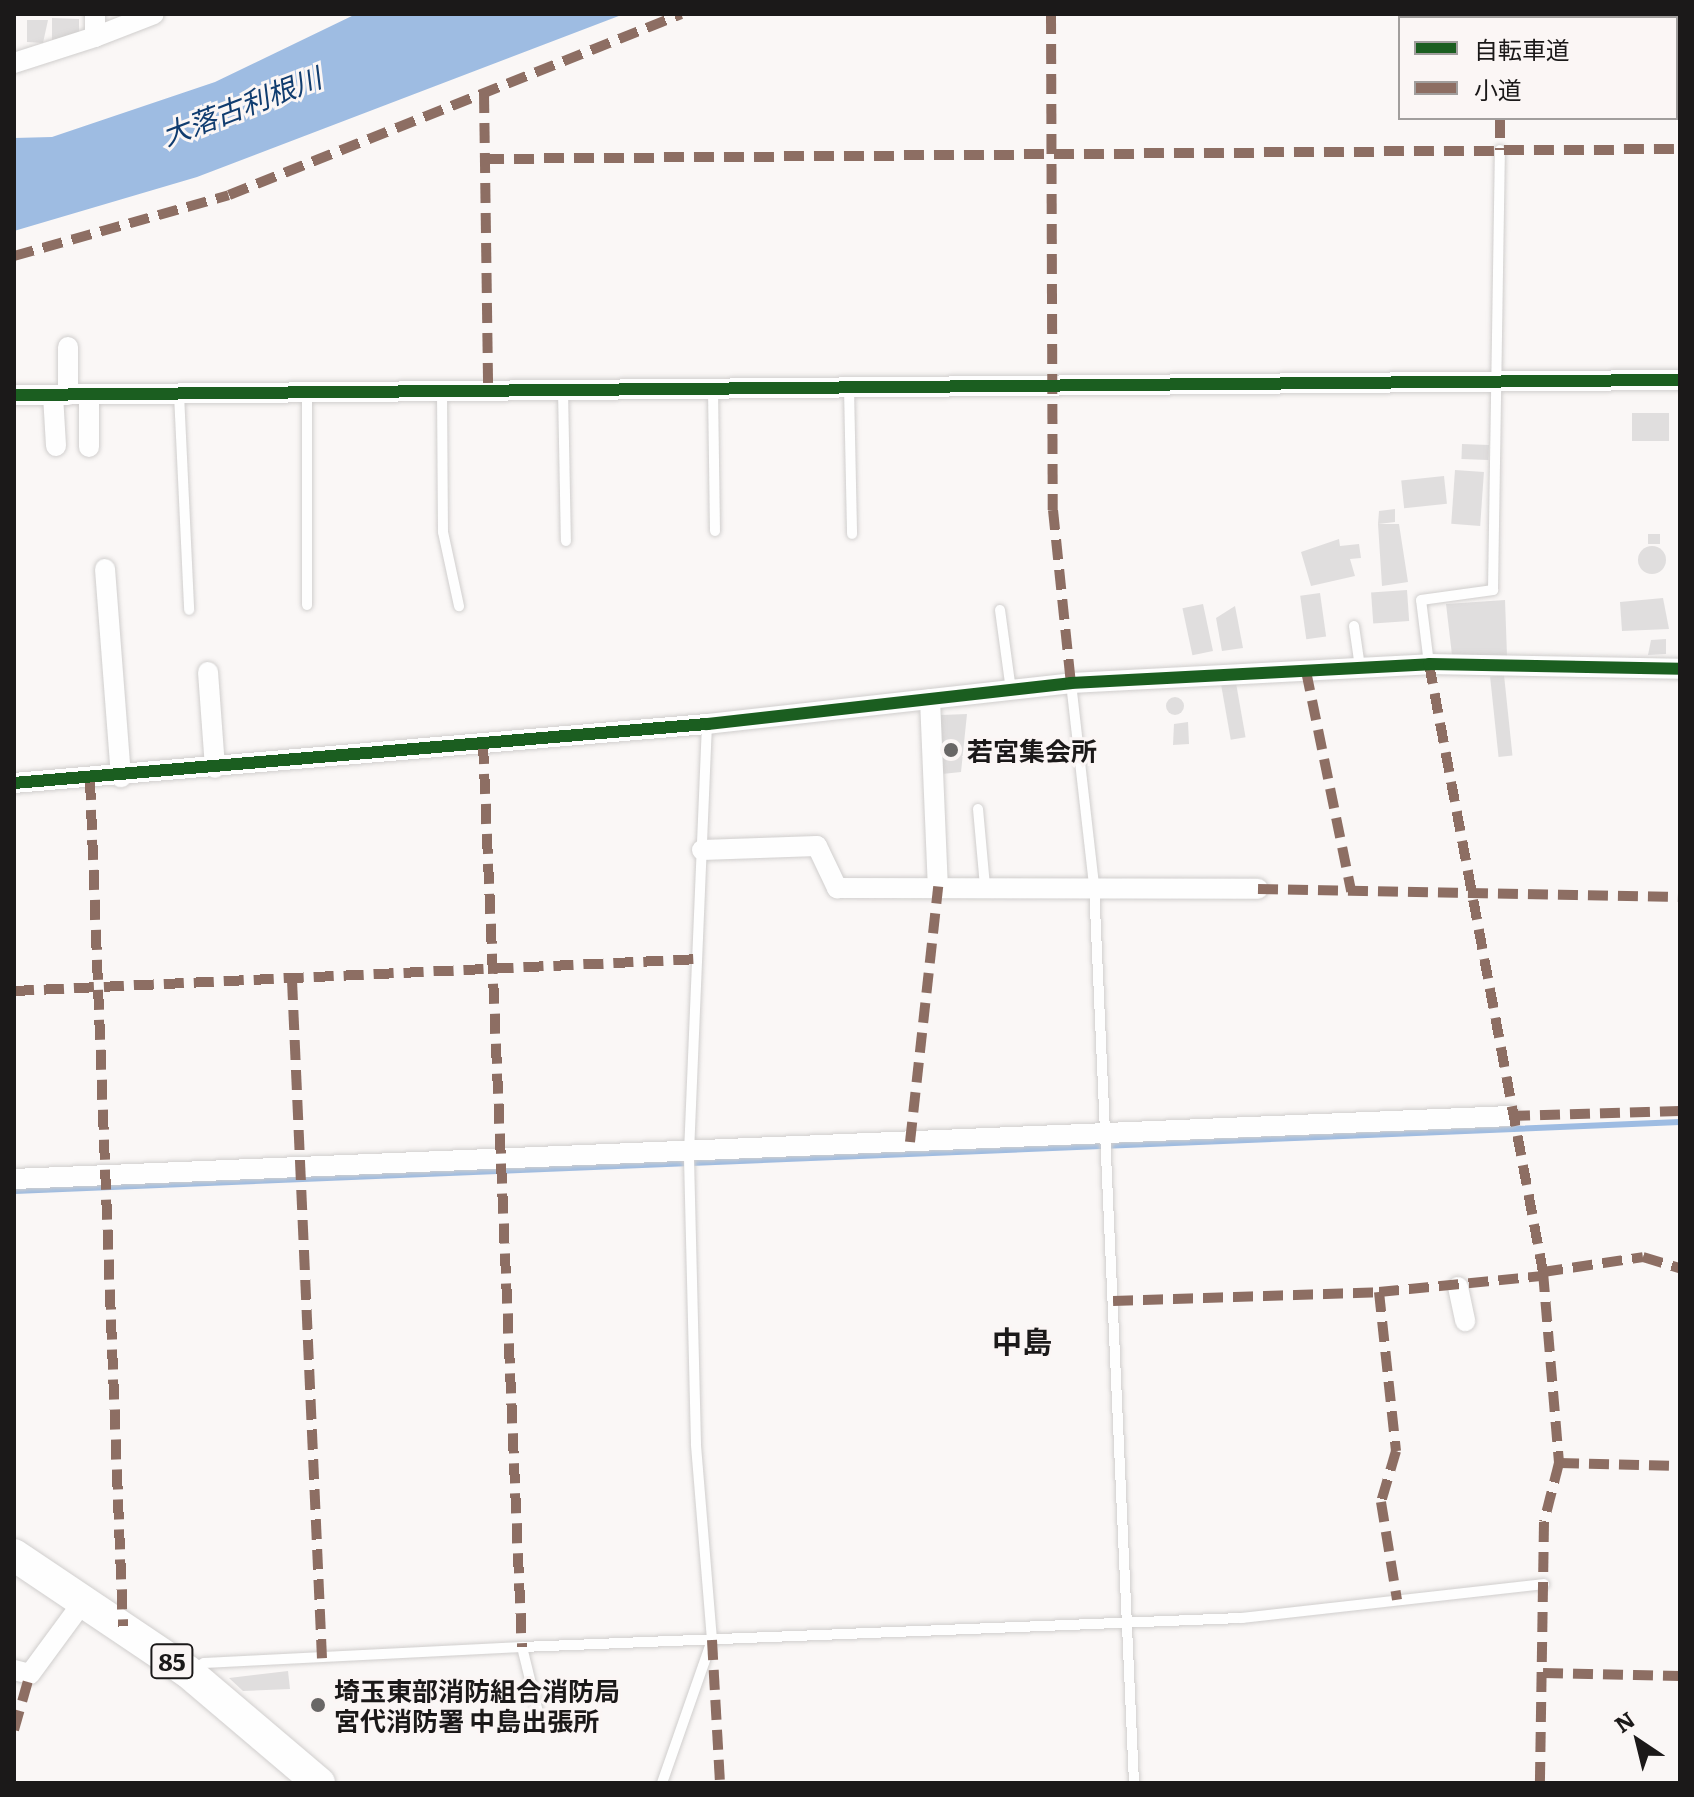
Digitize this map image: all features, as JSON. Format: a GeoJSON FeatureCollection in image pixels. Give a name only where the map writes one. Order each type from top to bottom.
{"type":"FeatureCollection","features":[{"type":"Feature","properties":{"kind":"main road","name":"85"},"geometry":{"type":"LineString","coordinates":[[14,1555],[85,1599],[188,1672],[319,1783]]}},
{"type":"Feature","properties":{"kind":"street"},"geometry":{"type":"LineString","coordinates":[[95,14],[95,37]]}},
{"type":"Feature","properties":{"kind":"street"},"geometry":{"type":"LineString","coordinates":[[14,63],[154,14]]}},
{"type":"Feature","properties":{"kind":"street"},"geometry":{"type":"LineString","coordinates":[[56,446],[68,347]]}},
{"type":"Feature","properties":{"kind":"street"},"geometry":{"type":"LineString","coordinates":[[14,395],[1680,380]]}},
{"type":"Feature","properties":{"kind":"street"},"geometry":{"type":"LineString","coordinates":[[89,395],[89,447]]}},
{"type":"Feature","properties":{"kind":"street"},"geometry":{"type":"LineString","coordinates":[[105,569],[121,777]]}},
{"type":"Feature","properties":{"kind":"street"},"geometry":{"type":"LineString","coordinates":[[14,783],[121,777],[707,724],[1071,683],[1429,664],[1680,669]]}},
{"type":"Feature","properties":{"kind":"street"},"geometry":{"type":"LineString","coordinates":[[208,672],[215,768]]}},
{"type":"Feature","properties":{"kind":"street"},"geometry":{"type":"LineString","coordinates":[[930,699],[938,887]]}},
{"type":"Feature","properties":{"kind":"street"},"geometry":{"type":"LineString","coordinates":[[702,850],[817,846],[837,888],[1094,885],[1258,889]]}},
{"type":"Feature","properties":{"kind":"street"},"geometry":{"type":"LineString","coordinates":[[14,1179],[689,1153],[1510,1116]]}},
{"type":"Feature","properties":{"kind":"street"},"geometry":{"type":"LineString","coordinates":[[1458,1287],[1465,1321]]}},
{"type":"Feature","properties":{"kind":"street"},"geometry":{"type":"LineString","coordinates":[[14,1670],[30,1674],[85,1599]]}},
{"type":"Feature","properties":{"kind":"lane"},"geometry":{"type":"LineString","coordinates":[[1429,664],[1421,600],[1493,590],[1502,382],[1500,150]]}},
{"type":"Feature","properties":{"kind":"lane"},"geometry":{"type":"LineString","coordinates":[[849,388],[852,534]]}},
{"type":"Feature","properties":{"kind":"lane"},"geometry":{"type":"LineString","coordinates":[[713,389],[715,531]]}},
{"type":"Feature","properties":{"kind":"lane"},"geometry":{"type":"LineString","coordinates":[[563,390],[566,541]]}},
{"type":"Feature","properties":{"kind":"lane"},"geometry":{"type":"LineString","coordinates":[[442,391],[443,532],[459,606]]}},
{"type":"Feature","properties":{"kind":"lane"},"geometry":{"type":"LineString","coordinates":[[307,393],[307,605]]}},
{"type":"Feature","properties":{"kind":"lane"},"geometry":{"type":"LineString","coordinates":[[179,394],[189,610]]}},
{"type":"Feature","properties":{"kind":"lane"},"geometry":{"type":"LineString","coordinates":[[1000,610],[1011,690]]}},
{"type":"Feature","properties":{"kind":"lane"},"geometry":{"type":"LineString","coordinates":[[1354,626],[1360,667]]}},
{"type":"Feature","properties":{"kind":"lane"},"geometry":{"type":"LineString","coordinates":[[1071,683],[1094,885],[1134,1783]]}},
{"type":"Feature","properties":{"kind":"lane"},"geometry":{"type":"LineString","coordinates":[[662,1783],[712,1640],[696,1444],[689,1153],[707,724]]}},
{"type":"Feature","properties":{"kind":"lane"},"geometry":{"type":"LineString","coordinates":[[978,809],[985,886]]}},
{"type":"Feature","properties":{"kind":"lane"},"geometry":{"type":"LineString","coordinates":[[188,1672],[204,1663],[1242,1618],[1544,1584]]}},
{"type":"Feature","properties":{"kind":"lane"},"geometry":{"type":"LineString","coordinates":[[522,1647],[538,1712]]}},
{"type":"Feature","properties":{"kind":"water","name":"大落古利根川"},"geometry":{"type":"Polygon","coordinates":[[[356,14],[624,14],[197,177],[14,231],[14,138],[52,137],[215,82],[356,14]]]}},
{"type":"Feature","properties":{"kind":"building"},"geometry":{"type":"Polygon","coordinates":[[[52,18],[79,19],[79,34],[52,40],[52,18]]]}},
{"type":"Feature","properties":{"kind":"building"},"geometry":{"type":"Polygon","coordinates":[[[27,20],[48,20],[43,43],[27,42],[27,20]]]}},
{"type":"Feature","properties":{"kind":"building"},"geometry":{"type":"Polygon","coordinates":[[[1632,413],[1669,413],[1669,441],[1632,441],[1632,413]]]}},
{"type":"Feature","properties":{"kind":"building"},"geometry":{"type":"Polygon","coordinates":[[[1462,444],[1489,445],[1488,460],[1461,459],[1462,444]]]}},
{"type":"Feature","properties":{"kind":"building"},"geometry":{"type":"Polygon","coordinates":[[[1455,470],[1484,472],[1480,526],[1451,524],[1455,470]]]}},
{"type":"Feature","properties":{"kind":"building"},"geometry":{"type":"Polygon","coordinates":[[[1444,476],[1447,504],[1404,508],[1401,480],[1444,476]]]}},
{"type":"Feature","properties":{"kind":"building"},"geometry":{"type":"Polygon","coordinates":[[[1395,509],[1395,522],[1378,524],[1379,511],[1395,509]]]}},
{"type":"Feature","properties":{"kind":"building"},"geometry":{"type":"Polygon","coordinates":[[[1378,524],[1399,524],[1408,582],[1382,586],[1378,524]]]}},
{"type":"Feature","properties":{"kind":"building"},"geometry":{"type":"Polygon","coordinates":[[[1648,534],[1660,534],[1660,544],[1648,544],[1648,534]]]}},
{"type":"Feature","properties":{"kind":"building"},"geometry":{"type":"Polygon","coordinates":[[[1339,539],[1340,546],[1359,544],[1361,558],[1350,559],[1355,576],[1311,586],[1301,552],[1339,539]]]}},
{"type":"Feature","properties":{"kind":"building"},"geometry":{"type":"Polygon","coordinates":[[[1652,546],[1662,550],[1666,560],[1662,570],[1652,574],[1642,570],[1638,560],[1642,550],[1652,546]]]}},
{"type":"Feature","properties":{"kind":"building"},"geometry":{"type":"Polygon","coordinates":[[[1407,590],[1409,621],[1373,623],[1371,593],[1407,590]]]}},
{"type":"Feature","properties":{"kind":"building"},"geometry":{"type":"Polygon","coordinates":[[[1320,593],[1326,637],[1306,639],[1300,596],[1320,593]]]}},
{"type":"Feature","properties":{"kind":"building"},"geometry":{"type":"Polygon","coordinates":[[[1663,598],[1669,629],[1622,631],[1620,602],[1663,598]]]}},
{"type":"Feature","properties":{"kind":"building"},"geometry":{"type":"Polygon","coordinates":[[[1505,600],[1507,656],[1452,655],[1446,604],[1505,600]]]}},
{"type":"Feature","properties":{"kind":"building"},"geometry":{"type":"Polygon","coordinates":[[[1203,604],[1213,651],[1192,655],[1182,608],[1203,604]]]}},
{"type":"Feature","properties":{"kind":"building"},"geometry":{"type":"Polygon","coordinates":[[[1235,606],[1243,648],[1222,651],[1216,618],[1235,606]]]}},
{"type":"Feature","properties":{"kind":"building"},"geometry":{"type":"Polygon","coordinates":[[[1666,639],[1666,654],[1648,655],[1651,640],[1666,639]]]}},
{"type":"Feature","properties":{"kind":"building"},"geometry":{"type":"Polygon","coordinates":[[[1504,675],[1512,756],[1499,757],[1490,676],[1504,675]]]}},
{"type":"Feature","properties":{"kind":"building"},"geometry":{"type":"Polygon","coordinates":[[[1236,683],[1246,737],[1231,740],[1221,686],[1236,683]]]}},
{"type":"Feature","properties":{"kind":"building"},"geometry":{"type":"Polygon","coordinates":[[[1171,697],[1179,697],[1184,706],[1182,713],[1171,715],[1166,710],[1166,702],[1171,697]]]}},
{"type":"Feature","properties":{"kind":"building","name":"若宮集会所"},"geometry":{"type":"Polygon","coordinates":[[[967,714],[961,772],[942,774],[941,715],[967,714]]]}},
{"type":"Feature","properties":{"kind":"building"},"geometry":{"type":"Polygon","coordinates":[[[1188,722],[1189,744],[1173,745],[1174,724],[1188,722]]]}},
{"type":"Feature","properties":{"kind":"building"},"geometry":{"type":"Polygon","coordinates":[[[288,1671],[290,1689],[243,1691],[229,1678],[288,1671]]]}},
{"type":"Feature","properties":{"kind":"waterway"},"geometry":{"type":"LineString","coordinates":[[14,1191],[1680,1122]]}},
{"type":"Feature","properties":{"kind":"marked path"},"geometry":{"type":"LineString","coordinates":[[14,256],[229,195],[681,14]]}},
{"type":"Feature","properties":{"kind":"marked path"},"geometry":{"type":"LineString","coordinates":[[1051,14],[1053,510],[1071,683]]}},
{"type":"Feature","properties":{"kind":"marked path"},"geometry":{"type":"LineString","coordinates":[[484,93],[488,391]]}},
{"type":"Feature","properties":{"kind":"marked path"},"geometry":{"type":"LineString","coordinates":[[1500,120],[1500,150]]}},
{"type":"Feature","properties":{"kind":"marked path"},"geometry":{"type":"LineString","coordinates":[[484,159],[1680,149]]}},
{"type":"Feature","properties":{"kind":"marked path"},"geometry":{"type":"LineString","coordinates":[[1429,664],[1543,1272],[1559,1463],[1544,1522],[1540,1783]]}},
{"type":"Feature","properties":{"kind":"marked path"},"geometry":{"type":"LineString","coordinates":[[1306,671],[1351,891]]}},
{"type":"Feature","properties":{"kind":"marked path"},"geometry":{"type":"LineString","coordinates":[[483,744],[522,1647]]}},
{"type":"Feature","properties":{"kind":"marked path"},"geometry":{"type":"LineString","coordinates":[[90,780],[123,1626]]}},
{"type":"Feature","properties":{"kind":"marked path"},"geometry":{"type":"LineString","coordinates":[[910,1142],[938,887]]}},
{"type":"Feature","properties":{"kind":"marked path"},"geometry":{"type":"LineString","coordinates":[[1258,889],[1680,897]]}},
{"type":"Feature","properties":{"kind":"marked path"},"geometry":{"type":"LineString","coordinates":[[14,991],[699,959]]}},
{"type":"Feature","properties":{"kind":"marked path"},"geometry":{"type":"LineString","coordinates":[[292,980],[322,1658]]}},
{"type":"Feature","properties":{"kind":"marked path"},"geometry":{"type":"LineString","coordinates":[[1510,1116],[1680,1111]]}},
{"type":"Feature","properties":{"kind":"marked path"},"geometry":{"type":"LineString","coordinates":[[1543,1272],[1643,1257],[1680,1268]]}},
{"type":"Feature","properties":{"kind":"marked path"},"geometry":{"type":"LineString","coordinates":[[1113,1301],[1379,1292],[1543,1276]]}},
{"type":"Feature","properties":{"kind":"marked path"},"geometry":{"type":"LineString","coordinates":[[1379,1292],[1396,1451],[1381,1502],[1397,1600]]}},
{"type":"Feature","properties":{"kind":"marked path"},"geometry":{"type":"LineString","coordinates":[[1559,1463],[1680,1466]]}},
{"type":"Feature","properties":{"kind":"marked path"},"geometry":{"type":"LineString","coordinates":[[712,1640],[720,1783]]}},
{"type":"Feature","properties":{"kind":"marked path"},"geometry":{"type":"LineString","coordinates":[[1543,1673],[1680,1676]]}},
{"type":"Feature","properties":{"kind":"marked path"},"geometry":{"type":"LineString","coordinates":[[14,1730],[30,1674]]}},
{"type":"Feature","properties":{"kind":"cycle path"},"geometry":{"type":"LineString","coordinates":[[14,395],[1680,380]]}},
{"type":"Feature","properties":{"kind":"cycle path"},"geometry":{"type":"LineString","coordinates":[[14,783],[707,724],[1071,683],[1429,664],[1680,669]]}},
{"type":"Feature","properties":{"kind":"place","name":"若宮集会所"},"geometry":{"type":"Point","coordinates":[951,750]}},
{"type":"Feature","properties":{"kind":"place","name":"埼玉東部消防組合消防局 宮代消防署 中島出張所"},"geometry":{"type":"Point","coordinates":[318,1705]}},
{"type":"Feature","properties":{"kind":"district","name":"中島"},"geometry":{"type":"Point","coordinates":[1022,1340]}}]}
